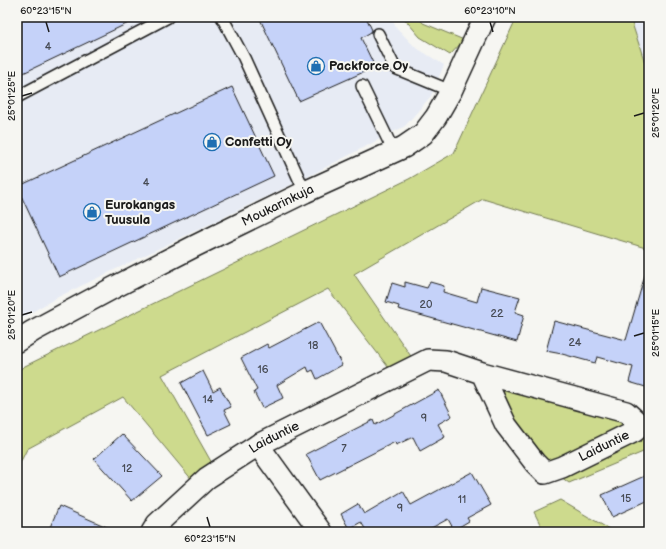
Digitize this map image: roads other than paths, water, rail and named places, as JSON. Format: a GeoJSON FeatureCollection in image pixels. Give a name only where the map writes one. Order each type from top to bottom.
{"type":"FeatureCollection","features":[{"type":"Feature","properties":{"kind":"street","name":"Moukarinkuja"},"geometry":{"type":"LineString","coordinates":[[17,341],[115,287],[305,192],[404,148],[423,134],[436,117],[451,91],[485,17]]}},
{"type":"Feature","properties":{"kind":"street","name":"Laiduntie"},"geometry":{"type":"LineString","coordinates":[[152,532],[157,524],[207,478],[258,445],[428,360],[446,361],[482,373],[626,412],[637,422],[634,432],[562,467],[546,473],[535,463],[506,424],[482,373]]}},
{"type":"Feature","properties":{"kind":"street"},"geometry":{"type":"LineString","coordinates":[[258,445],[321,532]]}},
{"type":"Feature","properties":{"kind":"lane"},"geometry":{"type":"LineString","coordinates":[[17,97],[168,17]]}},
{"type":"Feature","properties":{"kind":"lane"},"geometry":{"type":"LineString","coordinates":[[222,17],[244,58],[305,192]]}},
{"type":"Feature","properties":{"kind":"lane"},"geometry":{"type":"LineString","coordinates":[[378,34],[395,68],[451,91]]}},
{"type":"Feature","properties":{"kind":"lane"},"geometry":{"type":"LineString","coordinates":[[362,86],[394,152]]}},
{"type":"Feature","properties":{"kind":"place","name":"Packforce Oy"},"geometry":{"type":"Point","coordinates":[316,66]}},
{"type":"Feature","properties":{"kind":"place","name":"Confetti Oy"},"geometry":{"type":"Point","coordinates":[212,142]}},
{"type":"Feature","properties":{"kind":"place","name":"Eurokangas Tuusula"},"geometry":{"type":"Point","coordinates":[92,212]}}]}
